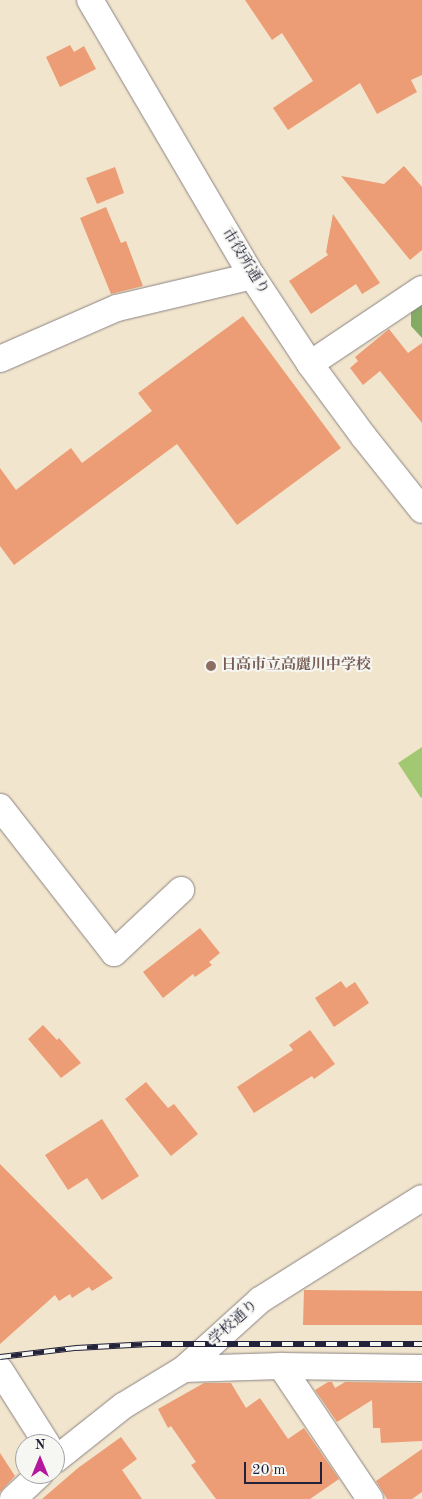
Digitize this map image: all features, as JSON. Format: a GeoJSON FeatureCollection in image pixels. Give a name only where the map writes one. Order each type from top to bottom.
{"type":"FeatureCollection","features":[{"type":"Feature","properties":{"kind":"street","name":"市役所通り"},"geometry":{"type":"LineString","coordinates":[[90,0],[252,276],[310,364],[364,437],[422,510]]}},
{"type":"Feature","properties":{"kind":"street"},"geometry":{"type":"LineString","coordinates":[[0,359],[117,308],[252,276]]}},
{"type":"Feature","properties":{"kind":"street"},"geometry":{"type":"LineString","coordinates":[[310,364],[422,289]]}},
{"type":"Feature","properties":{"kind":"street"},"geometry":{"type":"LineString","coordinates":[[0,808],[114,953],[181,890]]}},
{"type":"Feature","properties":{"kind":"street","name":"学校通り"},"geometry":{"type":"LineString","coordinates":[[65,1449],[123,1406],[184,1369],[260,1300],[422,1198]]}},
{"type":"Feature","properties":{"kind":"street"},"geometry":{"type":"LineString","coordinates":[[184,1369],[281,1366],[422,1368]]}},
{"type":"Feature","properties":{"kind":"street"},"geometry":{"type":"LineString","coordinates":[[281,1366],[370,1499]]}},
{"type":"Feature","properties":{"kind":"street"},"geometry":{"type":"LineString","coordinates":[[0,1370],[37,1434]]}},
{"type":"Feature","properties":{"kind":"street","name":"学校通り"},"geometry":{"type":"LineString","coordinates":[[13,1499],[27,1484]]}},
{"type":"Feature","properties":{"kind":"green space"},"geometry":{"type":"Polygon","coordinates":[[[422,302],[422,338],[411,326],[411,310],[422,302]]]}},
{"type":"Feature","properties":{"kind":"green space"},"geometry":{"type":"Polygon","coordinates":[[[422,747],[422,797],[421,798],[398,763],[422,747]]]}},
{"type":"Feature","properties":{"kind":"building"},"geometry":{"type":"Polygon","coordinates":[[[245,0],[422,0],[422,75],[411,80],[417,92],[377,114],[360,83],[288,130],[273,108],[313,81],[282,33],[272,40],[245,0]]]}},
{"type":"Feature","properties":{"kind":"building"},"geometry":{"type":"Polygon","coordinates":[[[70,45],[74,52],[84,46],[96,69],[60,87],[46,57],[70,45]]]}},
{"type":"Feature","properties":{"kind":"building"},"geometry":{"type":"Polygon","coordinates":[[[404,166],[422,187],[422,250],[410,260],[341,176],[384,184],[404,166]]]}},
{"type":"Feature","properties":{"kind":"building"},"geometry":{"type":"Polygon","coordinates":[[[115,167],[124,193],[97,204],[86,178],[115,167]]]}},
{"type":"Feature","properties":{"kind":"building"},"geometry":{"type":"Polygon","coordinates":[[[106,207],[121,243],[126,241],[143,286],[111,294],[80,218],[106,207]]]}},
{"type":"Feature","properties":{"kind":"building"},"geometry":{"type":"Polygon","coordinates":[[[333,214],[380,283],[362,294],[356,284],[311,314],[289,281],[328,255],[326,252],[333,214]]]}},
{"type":"Feature","properties":{"kind":"building"},"geometry":{"type":"Polygon","coordinates":[[[243,316],[341,448],[237,525],[177,444],[14,565],[0,546],[0,468],[16,490],[71,448],[82,463],[152,411],[138,393],[243,316]]]}},
{"type":"Feature","properties":{"kind":"building"},"geometry":{"type":"Polygon","coordinates":[[[389,329],[408,353],[422,343],[422,423],[380,371],[363,385],[350,368],[358,361],[355,357],[389,329]]]}},
{"type":"Feature","properties":{"kind":"building"},"geometry":{"type":"Polygon","coordinates":[[[200,928],[220,953],[209,962],[212,965],[195,977],[193,974],[163,998],[143,972],[200,928]]]}},
{"type":"Feature","properties":{"kind":"building"},"geometry":{"type":"Polygon","coordinates":[[[341,981],[346,988],[355,982],[369,1003],[334,1027],[315,998],[341,981]]]}},
{"type":"Feature","properties":{"kind":"building"},"geometry":{"type":"Polygon","coordinates":[[[43,1025],[57,1040],[59,1038],[81,1063],[61,1078],[28,1039],[43,1025]]]}},
{"type":"Feature","properties":{"kind":"building"},"geometry":{"type":"Polygon","coordinates":[[[310,1030],[335,1064],[314,1079],[312,1076],[254,1113],[237,1087],[293,1050],[289,1045],[310,1030]]]}},
{"type":"Feature","properties":{"kind":"building"},"geometry":{"type":"Polygon","coordinates":[[[146,1082],[168,1108],[174,1104],[198,1134],[171,1156],[125,1099],[146,1082]]]}},
{"type":"Feature","properties":{"kind":"building"},"geometry":{"type":"Polygon","coordinates":[[[102,1119],[139,1176],[102,1200],[87,1178],[68,1190],[45,1155],[102,1119]]]}},
{"type":"Feature","properties":{"kind":"building"},"geometry":{"type":"Polygon","coordinates":[[[0,1164],[113,1278],[92,1291],[89,1287],[72,1298],[70,1294],[59,1301],[55,1295],[0,1344],[0,1164]]]}},
{"type":"Feature","properties":{"kind":"building"},"geometry":{"type":"Polygon","coordinates":[[[304,1290],[422,1291],[422,1325],[303,1325],[304,1290]]]}},
{"type":"Feature","properties":{"kind":"building"},"geometry":{"type":"Polygon","coordinates":[[[328,1382],[332,1382],[335,1388],[345,1382],[422,1383],[422,1441],[381,1443],[380,1428],[373,1428],[372,1400],[337,1422],[315,1390],[328,1382]]]}},
{"type":"Feature","properties":{"kind":"building"},"geometry":{"type":"Polygon","coordinates":[[[204,1383],[231,1383],[246,1408],[260,1398],[288,1439],[304,1428],[339,1479],[310,1499],[216,1499],[191,1465],[196,1462],[171,1426],[168,1428],[158,1409],[204,1383]]]}},
{"type":"Feature","properties":{"kind":"building"},"geometry":{"type":"Polygon","coordinates":[[[121,1437],[137,1459],[122,1470],[142,1499],[42,1499],[59,1484],[65,1484],[65,1479],[121,1437]]]}},
{"type":"Feature","properties":{"kind":"building"},"geometry":{"type":"Polygon","coordinates":[[[422,1449],[422,1492],[412,1499],[387,1499],[376,1481],[422,1449]]]}},
{"type":"Feature","properties":{"kind":"building"},"geometry":{"type":"Polygon","coordinates":[[[0,1453],[15,1476],[0,1492],[0,1453]]]}},
{"type":"Feature","properties":{"kind":"railway"},"geometry":{"type":"LineString","coordinates":[[0,1357],[76,1348],[150,1344],[422,1344]]}},
{"type":"Feature","properties":{"kind":"place","name":"日高市立高麗川中学校"},"geometry":{"type":"Point","coordinates":[211,666]}}]}
